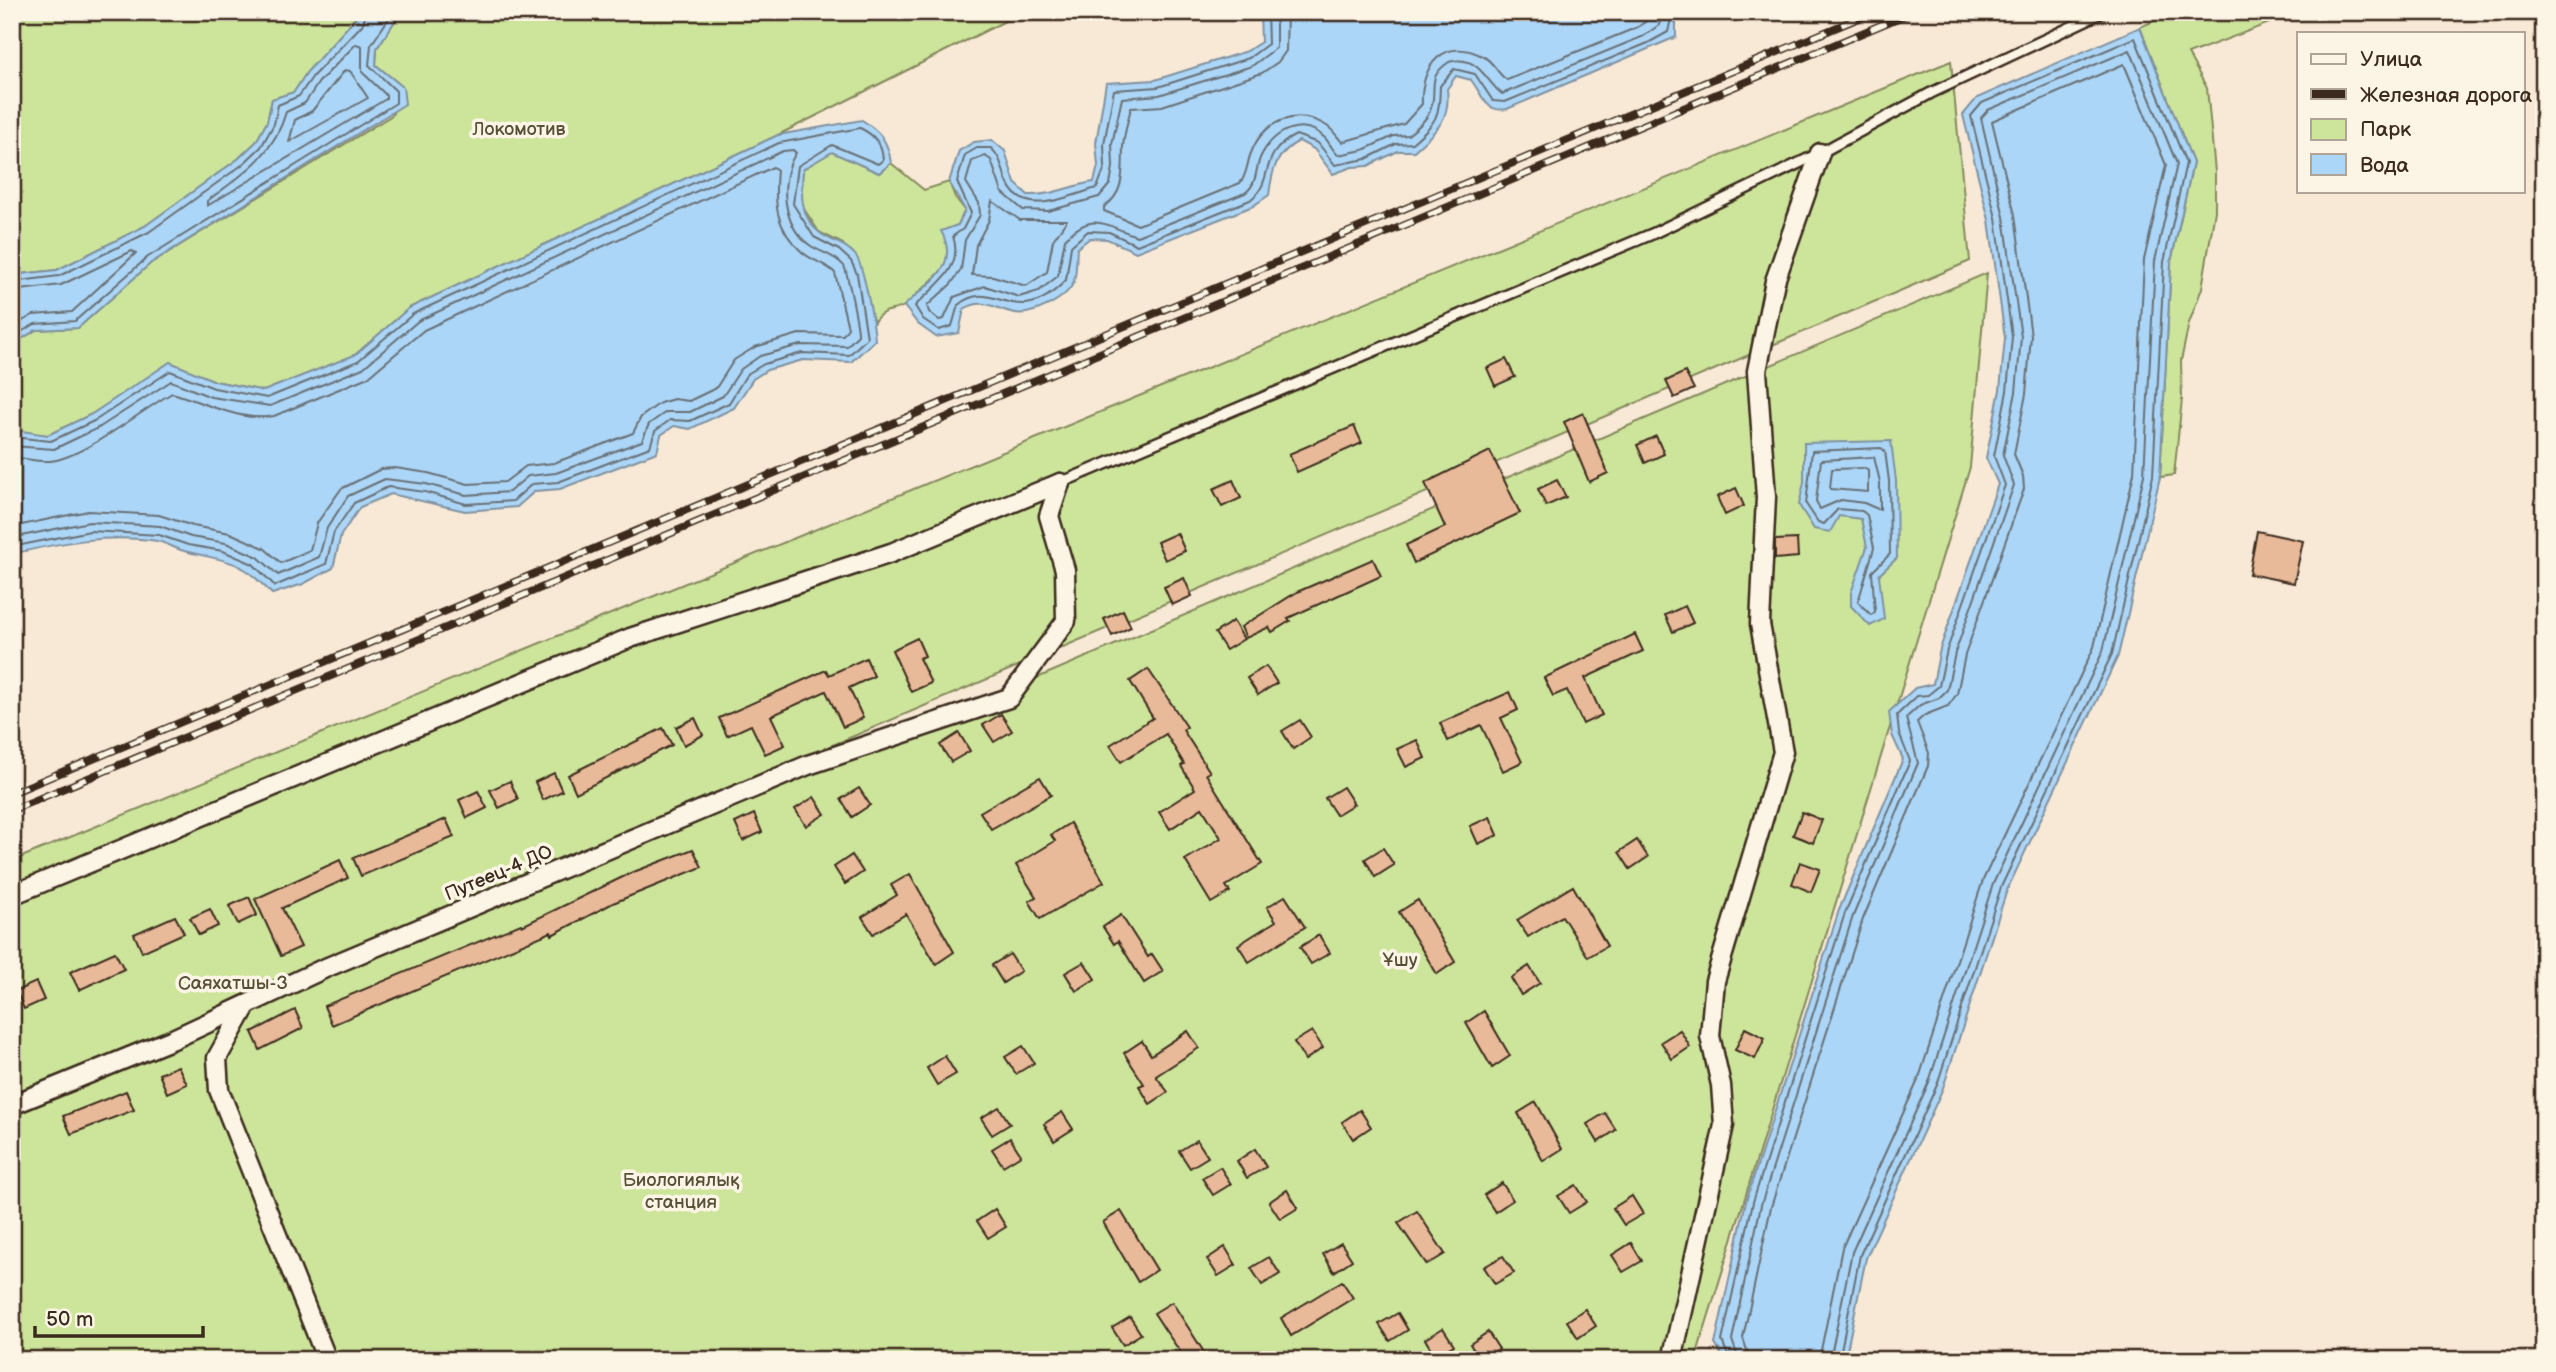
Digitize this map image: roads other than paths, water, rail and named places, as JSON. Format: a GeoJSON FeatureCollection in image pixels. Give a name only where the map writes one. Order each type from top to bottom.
{"type":"FeatureCollection","features":[{"type":"Feature","properties":{"kind":"street"},"geometry":{"type":"LineString","coordinates":[[1672,1360],[1724,1125],[1721,1085],[1710,1037],[1715,981],[1783,752],[1760,624],[1766,497],[1757,371],[1774,281],[1820,153]]}},
{"type":"Feature","properties":{"kind":"street"},"geometry":{"type":"LineString","coordinates":[[12,895],[630,638],[891,553],[1060,483]]}},
{"type":"Feature","properties":{"kind":"street","name":"Путеец-4 ДО"},"geometry":{"type":"LineString","coordinates":[[12,1105],[246,1006],[323,969],[808,765],[1009,698],[1066,621],[1065,570],[1049,516],[1060,483]]}},
{"type":"Feature","properties":{"kind":"street"},"geometry":{"type":"LineString","coordinates":[[246,1006],[217,1058],[219,1090],[327,1360]]}},
{"type":"Feature","properties":{"kind":"lane"},"geometry":{"type":"LineString","coordinates":[[1060,483],[1652,234],[1820,153],[1931,93],[2103,12]]}},
{"type":"Feature","properties":{"kind":"water"},"geometry":{"type":"Polygon","coordinates":[[[361,12],[401,12],[377,48],[376,65],[403,87],[405,104],[151,263],[78,328],[36,330],[12,345],[12,275],[57,270],[145,226],[238,159],[256,142],[267,122],[272,99],[294,92],[307,72],[361,12]]]}},
{"type":"Feature","properties":{"kind":"water"},"geometry":{"type":"Polygon","coordinates":[[[1260,12],[1734,12],[1723,16],[1676,20],[1676,37],[1507,109],[1500,110],[1489,106],[1471,80],[1456,76],[1447,89],[1448,100],[1444,117],[1414,151],[1398,151],[1368,166],[1352,167],[1333,174],[1314,149],[1299,141],[1285,151],[1276,163],[1269,195],[1253,206],[1136,252],[1107,239],[1090,238],[1077,248],[1075,277],[1070,288],[1049,305],[1031,312],[1015,313],[978,304],[964,309],[959,333],[936,337],[918,324],[904,306],[939,273],[947,255],[941,231],[958,225],[965,210],[949,182],[959,151],[974,142],[992,140],[1005,151],[1015,183],[1028,195],[1045,194],[1094,182],[1098,166],[1096,143],[1106,83],[1155,80],[1247,51],[1261,42],[1260,12]]]}},
{"type":"Feature","properties":{"kind":"water"},"geometry":{"type":"Polygon","coordinates":[[[2140,27],[2193,163],[2171,262],[2160,477],[2118,656],[2007,890],[1943,1088],[1866,1258],[1845,1360],[1725,1360],[1715,1344],[1746,1201],[1839,910],[1903,759],[1892,735],[1889,712],[1915,688],[1933,684],[1940,649],[1998,484],[1986,458],[2000,390],[2005,338],[1989,220],[1963,115],[1977,98],[2140,27]]]}},
{"type":"Feature","properties":{"kind":"water"},"geometry":{"type":"Polygon","coordinates":[[[862,120],[882,138],[891,163],[879,173],[832,152],[803,169],[802,187],[803,204],[808,219],[820,233],[852,252],[862,272],[875,340],[851,362],[803,360],[767,370],[753,379],[734,408],[690,429],[674,426],[661,435],[657,452],[560,489],[535,491],[517,507],[465,511],[391,494],[360,507],[341,535],[333,568],[303,584],[272,594],[251,574],[234,564],[157,541],[102,539],[12,554],[12,432],[15,430],[48,435],[92,414],[170,362],[215,381],[264,391],[355,355],[409,308],[778,135],[862,120]]]}},
{"type":"Feature","properties":{"kind":"water"},"geometry":{"type":"Polygon","coordinates":[[[1891,441],[1896,481],[1897,558],[1879,575],[1884,619],[1870,626],[1851,606],[1851,593],[1867,547],[1861,519],[1839,516],[1830,532],[1814,529],[1799,505],[1804,482],[1804,443],[1891,441]]]}},
{"type":"Feature","properties":{"kind":"railway"},"geometry":{"type":"LineString","coordinates":[[12,793],[1873,12]]}},
{"type":"Feature","properties":{"kind":"railway"},"geometry":{"type":"LineString","coordinates":[[12,810],[1912,12]]}},
{"type":"Feature","properties":{"kind":"park label","name":"Локомотив"},"geometry":{"type":"Point","coordinates":[519,128]}},
{"type":"Feature","properties":{"kind":"park label","name":"Ұшу"},"geometry":{"type":"Point","coordinates":[1400,959]}},
{"type":"Feature","properties":{"kind":"park label","name":"Саяхатшы-3"},"geometry":{"type":"Point","coordinates":[233,982]}},
{"type":"Feature","properties":{"kind":"park label","name":"Биологиялық станция"},"geometry":{"type":"Point","coordinates":[681,1190]}}]}
